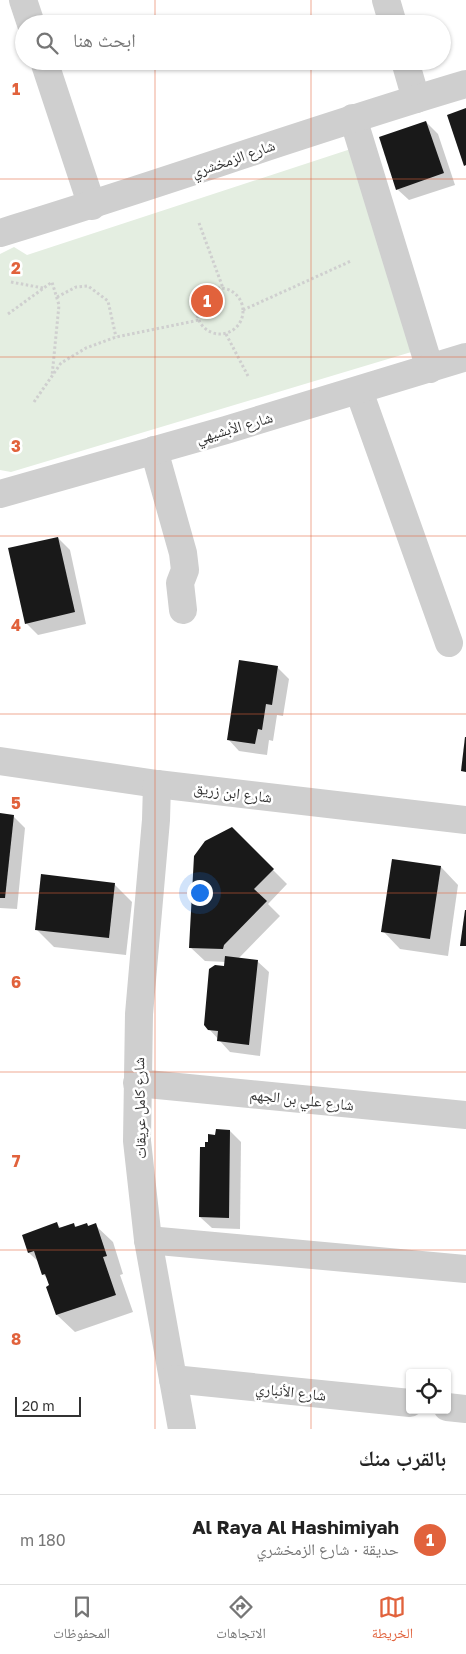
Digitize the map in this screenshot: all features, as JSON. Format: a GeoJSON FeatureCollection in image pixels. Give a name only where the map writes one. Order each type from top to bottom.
{"type":"FeatureCollection","features":[{"type":"Feature","properties":{"kind":"street"},"geometry":{"type":"LineString","coordinates":[[23,0],[28,15]]}},
{"type":"Feature","properties":{"kind":"street"},"geometry":{"type":"LineString","coordinates":[[386,0],[391,15]]}},
{"type":"Feature","properties":{"kind":"street"},"geometry":{"type":"LineString","coordinates":[[47,70],[92,206]]}},
{"type":"Feature","properties":{"kind":"street"},"geometry":{"type":"LineString","coordinates":[[408,70],[416,98]]}},
{"type":"Feature","properties":{"kind":"street","name":"شارع الزمخشري"},"geometry":{"type":"LineString","coordinates":[[0,233],[92,206],[352,118],[466,84]]}},
{"type":"Feature","properties":{"kind":"street"},"geometry":{"type":"LineString","coordinates":[[352,118],[430,369]]}},
{"type":"Feature","properties":{"kind":"street","name":"شارع الأبشيهي"},"geometry":{"type":"LineString","coordinates":[[0,494],[466,358]]}},
{"type":"Feature","properties":{"kind":"street"},"geometry":{"type":"LineString","coordinates":[[359,390],[449,643]]}},
{"type":"Feature","properties":{"kind":"street"},"geometry":{"type":"LineString","coordinates":[[154,450],[183,553],[185,570],[180,583],[183,610]]}},
{"type":"Feature","properties":{"kind":"street","name":"شارع ابن زريق"},"geometry":{"type":"LineString","coordinates":[[0,761],[157,784],[466,820]]}},
{"type":"Feature","properties":{"kind":"street","name":"شارع كامل عريقات"},"geometry":{"type":"LineString","coordinates":[[157,784],[156,820],[139,1014],[137,1141],[148,1240],[182,1429]]}},
{"type":"Feature","properties":{"kind":"street","name":"شارع علي بن الجهم"},"geometry":{"type":"LineString","coordinates":[[137,1083],[466,1115]]}},
{"type":"Feature","properties":{"kind":"street"},"geometry":{"type":"LineString","coordinates":[[148,1240],[466,1269]]}},
{"type":"Feature","properties":{"kind":"street","name":"شارع الأنباري"},"geometry":{"type":"LineString","coordinates":[[173,1379],[406,1403]]}},
{"type":"Feature","properties":{"kind":"street"},"geometry":{"type":"LineString","coordinates":[[451,1407],[466,1409]]}},
{"type":"Feature","properties":{"kind":"path"},"geometry":{"type":"LineString","coordinates":[[198,223],[223,288]]}},
{"type":"Feature","properties":{"kind":"path"},"geometry":{"type":"LineString","coordinates":[[243,310],[351,261]]}},
{"type":"Feature","properties":{"kind":"path"},"geometry":{"type":"LineString","coordinates":[[11,282],[43,288]]}},
{"type":"Feature","properties":{"kind":"path"},"geometry":{"type":"LineString","coordinates":[[8,314],[52,282],[59,305],[52,376]]}},
{"type":"Feature","properties":{"kind":"path"},"geometry":{"type":"LineString","coordinates":[[57,297],[76,287],[88,286],[108,301],[116,337]]}},
{"type":"Feature","properties":{"kind":"path"},"geometry":{"type":"LineString","coordinates":[[223,288],[237,295],[243,310],[239,325],[226,334],[218,334],[211,333],[205,329],[199,320],[197,309],[203,296],[215,289],[223,288]]}},
{"type":"Feature","properties":{"kind":"path"},"geometry":{"type":"LineString","coordinates":[[34,402],[61,363],[86,348],[116,337],[199,320]]}},
{"type":"Feature","properties":{"kind":"path"},"geometry":{"type":"LineString","coordinates":[[226,334],[248,376]]}},
{"type":"Feature","properties":{"kind":"shaded area"},"geometry":{"type":"Polygon","coordinates":[[[363,145],[428,347],[11,472],[0,470],[0,254],[14,247],[27,255],[363,145]]]}},
{"type":"Feature","properties":{"kind":"building"},"geometry":{"type":"Polygon","coordinates":[[[466,108],[466,165],[464,166],[447,115],[466,108]]]}},
{"type":"Feature","properties":{"kind":"building"},"geometry":{"type":"Polygon","coordinates":[[[426,121],[444,173],[396,190],[379,137],[426,121]]]}},
{"type":"Feature","properties":{"kind":"building"},"geometry":{"type":"Polygon","coordinates":[[[58,537],[75,612],[25,624],[8,548],[58,537]]]}},
{"type":"Feature","properties":{"kind":"building"},"geometry":{"type":"Polygon","coordinates":[[[239,660],[278,666],[272,705],[266,704],[262,730],[258,729],[255,744],[227,740],[239,660]]]}},
{"type":"Feature","properties":{"kind":"building"},"geometry":{"type":"Polygon","coordinates":[[[466,737],[466,772],[461,771],[466,737]]]}},
{"type":"Feature","properties":{"kind":"building"},"geometry":{"type":"Polygon","coordinates":[[[0,813],[14,815],[5,898],[0,898],[0,813]]]}},
{"type":"Feature","properties":{"kind":"building"},"geometry":{"type":"Polygon","coordinates":[[[232,827],[274,869],[254,889],[267,901],[224,945],[223,949],[189,948],[194,856],[205,841],[232,827]]]}},
{"type":"Feature","properties":{"kind":"building"},"geometry":{"type":"Polygon","coordinates":[[[392,859],[441,866],[430,939],[381,932],[392,859]]]}},
{"type":"Feature","properties":{"kind":"building"},"geometry":{"type":"Polygon","coordinates":[[[41,874],[115,883],[109,938],[35,930],[41,874]]]}},
{"type":"Feature","properties":{"kind":"building"},"geometry":{"type":"Polygon","coordinates":[[[465,910],[466,946],[460,946],[465,910]]]}},
{"type":"Feature","properties":{"kind":"building"},"geometry":{"type":"Polygon","coordinates":[[[225,956],[258,960],[249,1045],[217,1041],[218,1031],[208,1030],[204,1025],[209,969],[215,965],[224,966],[225,956]]]}},
{"type":"Feature","properties":{"kind":"building"},"geometry":{"type":"Polygon","coordinates":[[[216,1129],[230,1130],[229,1218],[199,1217],[200,1147],[205,1147],[205,1142],[208,1142],[208,1134],[215,1135],[216,1129]]]}},
{"type":"Feature","properties":{"kind":"building"},"geometry":{"type":"Polygon","coordinates":[[[57,1222],[59,1228],[74,1223],[75,1227],[87,1223],[88,1226],[96,1223],[107,1256],[103,1257],[116,1295],[56,1315],[46,1287],[49,1285],[45,1274],[42,1275],[34,1251],[28,1253],[22,1235],[57,1222]]]}},
{"type":"Feature","properties":{"kind":"place","name":"Al Raya Al Hashimiyah"},"geometry":{"type":"Point","coordinates":[207,301]}}]}
